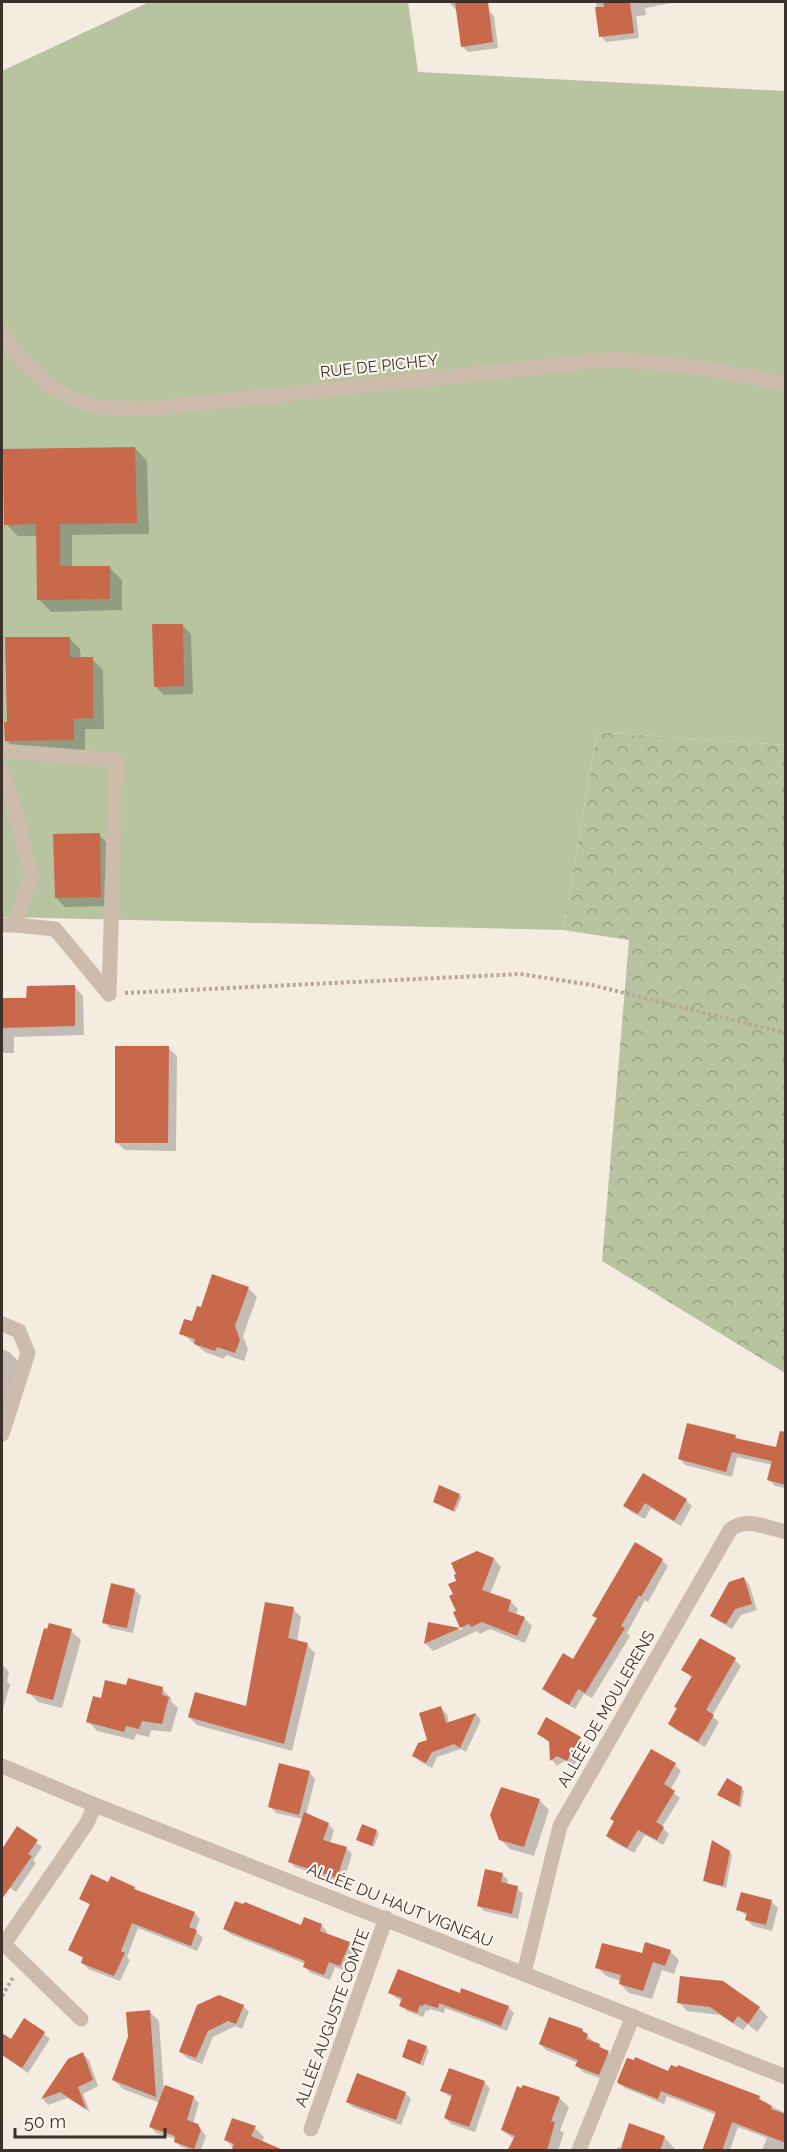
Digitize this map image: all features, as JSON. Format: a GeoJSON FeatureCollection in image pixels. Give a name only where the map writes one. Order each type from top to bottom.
{"type":"FeatureCollection","features":[{"type":"Feature","properties":{"kind":"street","name":"RUE DE PICHEY"},"geometry":{"type":"LineString","coordinates":[[2,333],[13,352],[55,390],[93,405],[146,409],[614,359],[705,368],[786,384]]}},
{"type":"Feature","properties":{"kind":"street"},"geometry":{"type":"LineString","coordinates":[[2,751],[116,760],[109,994]]}},
{"type":"Feature","properties":{"kind":"street"},"geometry":{"type":"LineString","coordinates":[[2,770],[17,816],[31,876],[8,925],[55,929],[109,994]]}},
{"type":"Feature","properties":{"kind":"street"},"geometry":{"type":"LineString","coordinates":[[2,1324],[19,1331],[28,1353],[2,1434]]}},
{"type":"Feature","properties":{"kind":"street","name":"ALLÉE DE MOULERENS"},"geometry":{"type":"LineString","coordinates":[[524,1973],[560,1826],[730,1530],[735,1525],[744,1522],[786,1532]]}},
{"type":"Feature","properties":{"kind":"street","name":"ALLÉE DU HAUT VIGNEAU"},"geometry":{"type":"LineString","coordinates":[[2,1766],[95,1805],[786,2077]]}},
{"type":"Feature","properties":{"kind":"street"},"geometry":{"type":"LineString","coordinates":[[81,2019],[4,1944],[87,1823],[95,1805]]}},
{"type":"Feature","properties":{"kind":"street","name":"ALLÉE AUGUSTE COMTE"},"geometry":{"type":"LineString","coordinates":[[311,2129],[386,1918]]}},
{"type":"Feature","properties":{"kind":"street"},"geometry":{"type":"LineString","coordinates":[[579,2151],[633,2016]]}},
{"type":"Feature","properties":{"kind":"path"},"geometry":{"type":"LineString","coordinates":[[109,994],[521,974],[592,985],[786,1033]]}},
{"type":"Feature","properties":{"kind":"path"},"geometry":{"type":"LineString","coordinates":[[2,1995],[23,1963]]}},
{"type":"Feature","properties":{"kind":"green space"},"geometry":{"type":"Polygon","coordinates":[[[149,2],[408,2],[418,72],[785,91],[785,745],[597,732],[563,930],[2,917],[2,71],[149,2]]]}},
{"type":"Feature","properties":{"kind":"green space"},"geometry":{"type":"Polygon","coordinates":[[[597,732],[785,745],[785,1373],[602,1261],[629,940],[563,930],[597,732]]]}},
{"type":"Feature","properties":{"kind":"building"},"geometry":{"type":"Polygon","coordinates":[[[455,2],[488,2],[493,42],[461,47],[455,2]]]}},
{"type":"Feature","properties":{"kind":"building"},"geometry":{"type":"Polygon","coordinates":[[[603,2],[630,2],[634,33],[599,37],[595,7],[604,7],[603,2]]]}},
{"type":"Feature","properties":{"kind":"building"},"geometry":{"type":"Polygon","coordinates":[[[135,447],[137,523],[60,524],[60,566],[110,566],[110,599],[37,600],[36,524],[4,525],[3,449],[135,447]]]}},
{"type":"Feature","properties":{"kind":"building"},"geometry":{"type":"Polygon","coordinates":[[[152,624],[183,624],[184,686],[154,687],[152,624]]]}},
{"type":"Feature","properties":{"kind":"building"},"geometry":{"type":"Polygon","coordinates":[[[5,637],[70,637],[70,657],[93,657],[93,718],[74,719],[74,740],[5,741],[4,722],[7,722],[5,637]]]}},
{"type":"Feature","properties":{"kind":"building"},"geometry":{"type":"Polygon","coordinates":[[[100,833],[101,897],[55,898],[53,834],[100,833]]]}},
{"type":"Feature","properties":{"kind":"building"},"geometry":{"type":"Polygon","coordinates":[[[75,985],[75,1026],[2,1028],[2,998],[26,998],[27,986],[75,985]]]}},
{"type":"Feature","properties":{"kind":"building"},"geometry":{"type":"Polygon","coordinates":[[[115,1046],[169,1046],[168,1143],[115,1143],[115,1046]]]}},
{"type":"Feature","properties":{"kind":"building"},"geometry":{"type":"Polygon","coordinates":[[[212,1274],[249,1287],[235,1326],[240,1340],[235,1353],[217,1347],[215,1351],[194,1344],[195,1339],[179,1334],[184,1319],[192,1321],[197,1306],[201,1307],[212,1274]]]}},
{"type":"Feature","properties":{"kind":"building"},"geometry":{"type":"Polygon","coordinates":[[[687,1423],[736,1435],[735,1438],[776,1447],[780,1431],[786,1432],[786,1485],[767,1480],[772,1461],[732,1452],[726,1472],[678,1459],[687,1423]]]}},
{"type":"Feature","properties":{"kind":"building"},"geometry":{"type":"Polygon","coordinates":[[[643,1473],[687,1499],[674,1521],[645,1503],[638,1514],[623,1506],[643,1473]]]}},
{"type":"Feature","properties":{"kind":"building"},"geometry":{"type":"Polygon","coordinates":[[[439,1485],[460,1494],[453,1511],[433,1502],[439,1485]]]}},
{"type":"Feature","properties":{"kind":"building"},"geometry":{"type":"Polygon","coordinates":[[[635,1542],[663,1559],[641,1597],[639,1595],[621,1626],[625,1628],[585,1693],[578,1689],[569,1705],[542,1689],[563,1653],[573,1659],[597,1618],[592,1616],[635,1542]]]}},
{"type":"Feature","properties":{"kind":"building"},"geometry":{"type":"Polygon","coordinates":[[[477,1551],[494,1558],[482,1590],[511,1600],[508,1611],[525,1617],[517,1636],[482,1622],[471,1627],[469,1624],[460,1628],[453,1612],[456,1611],[449,1596],[453,1594],[448,1584],[456,1581],[454,1575],[456,1574],[451,1563],[477,1551]]]}},
{"type":"Feature","properties":{"kind":"building"},"geometry":{"type":"Polygon","coordinates":[[[744,1577],[752,1604],[735,1609],[726,1624],[710,1616],[729,1582],[744,1577]]]}},
{"type":"Feature","properties":{"kind":"building"},"geometry":{"type":"Polygon","coordinates":[[[111,1583],[135,1589],[127,1628],[102,1623],[111,1583]]]}},
{"type":"Feature","properties":{"kind":"building"},"geometry":{"type":"Polygon","coordinates":[[[265,1602],[294,1607],[288,1638],[308,1643],[284,1744],[188,1717],[195,1692],[246,1706],[265,1602]]]}},
{"type":"Feature","properties":{"kind":"building"},"geometry":{"type":"Polygon","coordinates":[[[428,1622],[460,1628],[424,1644],[428,1622]]]}},
{"type":"Feature","properties":{"kind":"building"},"geometry":{"type":"Polygon","coordinates":[[[49,1623],[72,1629],[53,1700],[26,1693],[44,1628],[47,1629],[49,1623]]]}},
{"type":"Feature","properties":{"kind":"building"},"geometry":{"type":"Polygon","coordinates":[[[700,1638],[736,1658],[706,1710],[714,1715],[698,1742],[668,1724],[677,1708],[674,1707],[692,1676],[681,1670],[700,1638]]]}},
{"type":"Feature","properties":{"kind":"building"},"geometry":{"type":"Polygon","coordinates":[[[128,1678],[163,1687],[162,1695],[169,1697],[162,1724],[142,1721],[139,1729],[126,1726],[124,1732],[86,1722],[93,1696],[101,1698],[105,1680],[126,1685],[128,1678]]]}},
{"type":"Feature","properties":{"kind":"building"},"geometry":{"type":"Polygon","coordinates":[[[441,1706],[446,1723],[476,1713],[460,1748],[454,1744],[432,1752],[426,1763],[412,1756],[418,1743],[427,1740],[419,1713],[441,1706]]]}},
{"type":"Feature","properties":{"kind":"building"},"geometry":{"type":"Polygon","coordinates":[[[546,1717],[581,1737],[567,1761],[557,1756],[550,1761],[549,1741],[537,1734],[546,1717]]]}},
{"type":"Feature","properties":{"kind":"building"},"geometry":{"type":"Polygon","coordinates":[[[651,1749],[676,1763],[664,1784],[675,1791],[656,1822],[664,1827],[657,1840],[638,1830],[627,1848],[606,1836],[614,1821],[610,1819],[651,1749]]]}},
{"type":"Feature","properties":{"kind":"building"},"geometry":{"type":"Polygon","coordinates":[[[279,1763],[310,1771],[299,1815],[268,1807],[279,1763]]]}},
{"type":"Feature","properties":{"kind":"building"},"geometry":{"type":"Polygon","coordinates":[[[727,1778],[742,1787],[739,1806],[717,1795],[727,1778]]]}},
{"type":"Feature","properties":{"kind":"building"},"geometry":{"type":"Polygon","coordinates":[[[501,1787],[540,1799],[524,1847],[499,1840],[490,1815],[501,1787]]]}},
{"type":"Feature","properties":{"kind":"building"},"geometry":{"type":"Polygon","coordinates":[[[304,1812],[329,1823],[323,1840],[347,1847],[337,1878],[288,1862],[304,1812]]]}},
{"type":"Feature","properties":{"kind":"building"},"geometry":{"type":"Polygon","coordinates":[[[362,1824],[377,1830],[372,1846],[356,1840],[362,1824]]]}},
{"type":"Feature","properties":{"kind":"building"},"geometry":{"type":"Polygon","coordinates":[[[17,1826],[38,1840],[28,1854],[32,1856],[2,1899],[2,1849],[17,1826]]]}},
{"type":"Feature","properties":{"kind":"building"},"geometry":{"type":"Polygon","coordinates":[[[712,1840],[730,1851],[723,1886],[703,1881],[712,1840]]]}},
{"type":"Feature","properties":{"kind":"building"},"geometry":{"type":"Polygon","coordinates":[[[485,1869],[503,1873],[501,1882],[518,1886],[512,1914],[477,1906],[485,1869]]]}},
{"type":"Feature","properties":{"kind":"building"},"geometry":{"type":"Polygon","coordinates":[[[91,1874],[108,1882],[111,1876],[135,1887],[134,1889],[195,1912],[189,1927],[197,1930],[191,1946],[132,1923],[121,1951],[125,1953],[114,1976],[81,1963],[83,1957],[68,1950],[90,1904],[79,1899],[91,1874]]]}},
{"type":"Feature","properties":{"kind":"building"},"geometry":{"type":"Polygon","coordinates":[[[741,1892],[772,1900],[766,1925],[745,1920],[747,1913],[736,1910],[741,1892]]]}},
{"type":"Feature","properties":{"kind":"building"},"geometry":{"type":"Polygon","coordinates":[[[235,1901],[243,1904],[245,1902],[301,1925],[304,1917],[322,1924],[320,1931],[350,1942],[340,1966],[329,1962],[324,1975],[303,1967],[305,1961],[223,1929],[235,1901]]]}},
{"type":"Feature","properties":{"kind":"building"},"geometry":{"type":"Polygon","coordinates":[[[645,1942],[671,1950],[665,1966],[653,1962],[643,1991],[619,1984],[621,1975],[595,1968],[602,1943],[642,1953],[645,1942]]]}},
{"type":"Feature","properties":{"kind":"building"},"geometry":{"type":"Polygon","coordinates":[[[398,1969],[460,1993],[461,1988],[509,2006],[501,2026],[439,2003],[438,2008],[420,2005],[417,2013],[399,2006],[402,1998],[388,1993],[398,1969]]]}},
{"type":"Feature","properties":{"kind":"building"},"geometry":{"type":"Polygon","coordinates":[[[680,1976],[723,1981],[760,2007],[748,2024],[738,2016],[733,2023],[710,2007],[677,2003],[680,1976]]]}},
{"type":"Feature","properties":{"kind":"building"},"geometry":{"type":"Polygon","coordinates":[[[219,1995],[244,2005],[236,2024],[228,2021],[208,2031],[196,2058],[179,2052],[197,2005],[219,1995]]]}},
{"type":"Feature","properties":{"kind":"building"},"geometry":{"type":"Polygon","coordinates":[[[150,2010],[156,2097],[112,2080],[128,2037],[126,2012],[150,2010]]]}},
{"type":"Feature","properties":{"kind":"building"},"geometry":{"type":"Polygon","coordinates":[[[549,2017],[583,2029],[582,2031],[588,2034],[586,2039],[600,2044],[599,2047],[609,2051],[599,2075],[575,2066],[578,2060],[539,2044],[549,2017]]]}},
{"type":"Feature","properties":{"kind":"building"},"geometry":{"type":"Polygon","coordinates":[[[24,2018],[45,2032],[22,2068],[2,2055],[2,2033],[11,2039],[24,2018]]]}},
{"type":"Feature","properties":{"kind":"building"},"geometry":{"type":"Polygon","coordinates":[[[408,2039],[427,2046],[420,2064],[402,2057],[408,2039]]]}},
{"type":"Feature","properties":{"kind":"building"},"geometry":{"type":"Polygon","coordinates":[[[83,2052],[93,2080],[78,2087],[86,2109],[60,2092],[41,2099],[68,2059],[83,2052]]]}},
{"type":"Feature","properties":{"kind":"building"},"geometry":{"type":"Polygon","coordinates":[[[635,2057],[668,2071],[671,2065],[677,2067],[678,2065],[760,2096],[759,2099],[772,2106],[771,2109],[786,2114],[786,2143],[732,2122],[722,2151],[702,2151],[716,2112],[661,2091],[658,2099],[619,2084],[617,2082],[627,2058],[634,2060],[635,2057]]]}},
{"type":"Feature","properties":{"kind":"building"},"geometry":{"type":"Polygon","coordinates":[[[449,2068],[485,2081],[469,2127],[444,2118],[452,2095],[440,2091],[449,2068]]]}},
{"type":"Feature","properties":{"kind":"building"},"geometry":{"type":"Polygon","coordinates":[[[357,2073],[406,2092],[396,2120],[346,2102],[357,2073]]]}},
{"type":"Feature","properties":{"kind":"building"},"geometry":{"type":"Polygon","coordinates":[[[165,2085],[194,2096],[187,2120],[198,2124],[201,2130],[194,2149],[174,2142],[175,2136],[149,2127],[165,2085]]]}},
{"type":"Feature","properties":{"kind":"building"},"geometry":{"type":"Polygon","coordinates":[[[523,2085],[560,2097],[551,2121],[555,2122],[547,2151],[507,2151],[515,2136],[501,2130],[517,2086],[521,2088],[523,2085]]]}},
{"type":"Feature","properties":{"kind":"building"},"geometry":{"type":"Polygon","coordinates":[[[232,2118],[256,2126],[251,2136],[285,2151],[231,2151],[234,2144],[224,2140],[232,2118]]]}},
{"type":"Feature","properties":{"kind":"building"},"geometry":{"type":"Polygon","coordinates":[[[629,2123],[665,2136],[660,2151],[620,2151],[629,2123]]]}}]}
